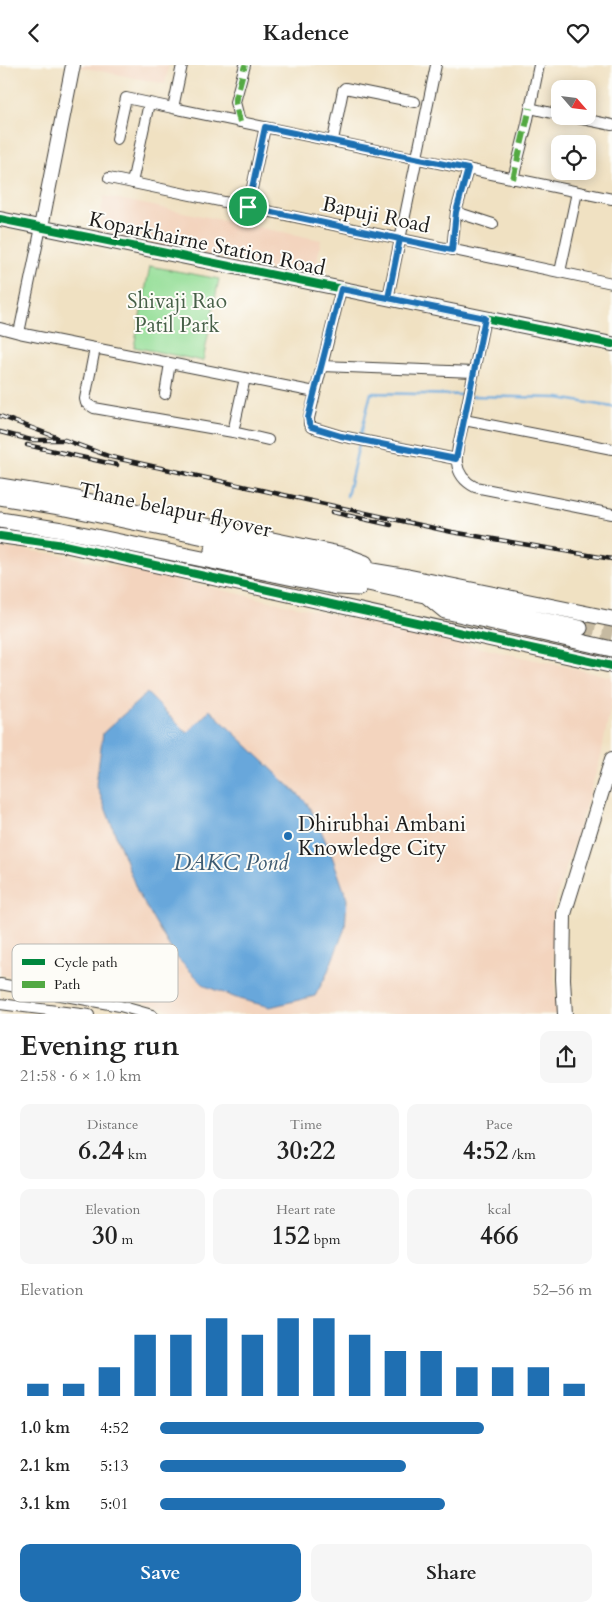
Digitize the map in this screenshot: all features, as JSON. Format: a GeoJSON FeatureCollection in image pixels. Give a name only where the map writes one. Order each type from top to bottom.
{"type":"FeatureCollection","features":[{"type":"Feature","properties":{"kind":"main road"},"geometry":{"type":"LineString","coordinates":[[0,486],[68,497],[344,555],[407,584],[445,611],[612,649]]}},
{"type":"Feature","properties":{"kind":"main road","name":"Thane belapur flyover"},"geometry":{"type":"LineString","coordinates":[[0,497],[66,508],[340,571]]}},
{"type":"Feature","properties":{"kind":"main road","name":"Thane belapur flyover"},"geometry":{"type":"LineString","coordinates":[[0,508],[340,571]]}},
{"type":"Feature","properties":{"kind":"main road"},"geometry":{"type":"LineString","coordinates":[[0,520],[62,530],[337,587],[407,584]]}},
{"type":"Feature","properties":{"kind":"main road"},"geometry":{"type":"LineString","coordinates":[[340,571],[612,619]]}},
{"type":"Feature","properties":{"kind":"main road"},"geometry":{"type":"LineString","coordinates":[[426,596],[580,628]]}},
{"type":"Feature","properties":{"kind":"street"},"geometry":{"type":"LineString","coordinates":[[19,333],[73,65]]}},
{"type":"Feature","properties":{"kind":"street"},"geometry":{"type":"LineString","coordinates":[[173,108],[182,65]]}},
{"type":"Feature","properties":{"kind":"street"},"geometry":{"type":"LineString","coordinates":[[240,121],[235,102],[245,65]]}},
{"type":"Feature","properties":{"kind":"street"},"geometry":{"type":"LineString","coordinates":[[388,298],[436,65]]}},
{"type":"Feature","properties":{"kind":"street"},"geometry":{"type":"LineString","coordinates":[[513,179],[539,65]]}},
{"type":"Feature","properties":{"kind":"street"},"geometry":{"type":"LineString","coordinates":[[333,140],[342,90],[345,88],[416,102]]}},
{"type":"Feature","properties":{"kind":"street"},"geometry":{"type":"LineString","coordinates":[[117,139],[126,98],[612,199]]}},
{"type":"Feature","properties":{"kind":"street"},"geometry":{"type":"LineString","coordinates":[[132,183],[149,103]]}},
{"type":"Feature","properties":{"kind":"street"},"geometry":{"type":"LineString","coordinates":[[530,108],[551,113]]}},
{"type":"Feature","properties":{"kind":"street"},"geometry":{"type":"LineString","coordinates":[[596,122],[612,125]]}},
{"type":"Feature","properties":{"kind":"street"},"geometry":{"type":"LineString","coordinates":[[248,207],[265,127]]}},
{"type":"Feature","properties":{"kind":"street"},"geometry":{"type":"LineString","coordinates":[[452,250],[456,212],[468,169]]}},
{"type":"Feature","properties":{"kind":"street","name":"Bapuji Road"},"geometry":{"type":"LineString","coordinates":[[109,178],[612,283]]}},
{"type":"Feature","properties":{"kind":"street"},"geometry":{"type":"LineString","coordinates":[[560,272],[577,192]]}},
{"type":"Feature","properties":{"kind":"street"},"geometry":{"type":"LineString","coordinates":[[456,212],[493,224]]}},
{"type":"Feature","properties":{"kind":"street","name":"Koparkhairne Station Road"},"geometry":{"type":"LineString","coordinates":[[0,219],[612,345]]}},
{"type":"Feature","properties":{"kind":"street"},"geometry":{"type":"LineString","coordinates":[[341,289],[315,392],[309,423],[311,427],[341,436],[456,459]]}},
{"type":"Feature","properties":{"kind":"street"},"geometry":{"type":"LineString","coordinates":[[485,318],[456,459],[456,467],[467,483],[475,487],[612,514]]}},
{"type":"Feature","properties":{"kind":"street"},"geometry":{"type":"LineString","coordinates":[[0,328],[315,392]]}},
{"type":"Feature","properties":{"kind":"street"},"geometry":{"type":"LineString","coordinates":[[95,348],[85,399],[94,408],[233,432],[268,440]]}},
{"type":"Feature","properties":{"kind":"street"},"geometry":{"type":"LineString","coordinates":[[165,394],[170,363]]}},
{"type":"Feature","properties":{"kind":"street"},"geometry":{"type":"LineString","coordinates":[[322,367],[474,372]]}},
{"type":"Feature","properties":{"kind":"street"},"geometry":{"type":"LineString","coordinates":[[233,432],[245,378]]}},
{"type":"Feature","properties":{"kind":"street"},"geometry":{"type":"LineString","coordinates":[[465,416],[612,449]]}},
{"type":"Feature","properties":{"kind":"street"},"geometry":{"type":"LineString","coordinates":[[0,536],[74,547],[612,666]]}},
{"type":"Feature","properties":{"kind":"street"},"geometry":{"type":"LineString","coordinates":[[565,1014],[563,979],[564,914],[612,759]]}},
{"type":"Feature","properties":{"kind":"street"},"geometry":{"type":"LineString","coordinates":[[98,1002],[148,1014]]}},
{"type":"Feature","properties":{"kind":"street"},"geometry":{"type":"LineString","coordinates":[[0,1004],[81,1014]]}},
{"type":"Feature","properties":{"kind":"shaded area"},"geometry":{"type":"Polygon","coordinates":[[[80,65],[169,65],[165,84],[80,67],[80,65]]]}},
{"type":"Feature","properties":{"kind":"shaded area"},"geometry":{"type":"Polygon","coordinates":[[[104,196],[321,240],[314,278],[96,234],[104,196]]]}},
{"type":"Feature","properties":{"kind":"shaded area","name":"Dhirubhai Ambani Knowledge City"},"geometry":{"type":"Polygon","coordinates":[[[0,547],[64,555],[612,677],[612,700],[600,760],[552,912],[556,1014],[177,1014],[162,1007],[142,1002],[178,1002],[178,944],[12,944],[12,977],[0,975],[0,547]]]}},
{"type":"Feature","properties":{"kind":"green space","name":"Shivaji Rao Patil Park"},"geometry":{"type":"Polygon","coordinates":[[[150,266],[219,279],[203,361],[134,347],[150,266]]]}},
{"type":"Feature","properties":{"kind":"water","name":"DAKC Pond"},"geometry":{"type":"Polygon","coordinates":[[[147,693],[187,733],[210,710],[306,802],[316,819],[332,856],[347,899],[345,928],[326,976],[315,996],[270,1007],[239,999],[205,986],[178,959],[178,944],[168,944],[138,893],[96,784],[103,733],[147,693]]]}},
{"type":"Feature","properties":{"kind":"waterway"},"geometry":{"type":"LineString","coordinates":[[360,438],[371,393],[466,395]]}},
{"type":"Feature","properties":{"kind":"waterway"},"geometry":{"type":"LineString","coordinates":[[472,396],[559,398],[612,407]]}},
{"type":"Feature","properties":{"kind":"waterway"},"geometry":{"type":"LineString","coordinates":[[347,496],[359,444]]}},
{"type":"Feature","properties":{"kind":"tunnel"},"geometry":{"type":"LineString","coordinates":[[580,628],[612,635]]}},
{"type":"Feature","properties":{"kind":"railway"},"geometry":{"type":"LineString","coordinates":[[0,416],[56,437]]}},
{"type":"Feature","properties":{"kind":"railway"},"geometry":{"type":"LineString","coordinates":[[0,432],[31,440],[65,440],[111,457],[452,532],[612,559]]}},
{"type":"Feature","properties":{"kind":"railway"},"geometry":{"type":"LineString","coordinates":[[27,445],[117,465]]}},
{"type":"Feature","properties":{"kind":"railway"},"geometry":{"type":"LineString","coordinates":[[332,512],[391,525]]}},
{"type":"Feature","properties":{"kind":"marked path"},"geometry":{"type":"LineString","coordinates":[[240,122],[235,102],[245,65]]}},
{"type":"Feature","properties":{"kind":"marked path"},"geometry":{"type":"LineString","coordinates":[[513,179],[530,108]]}},
{"type":"Feature","properties":{"kind":"cycle path"},"geometry":{"type":"LineString","coordinates":[[0,219],[612,344]]}},
{"type":"Feature","properties":{"kind":"cycle path"},"geometry":{"type":"LineString","coordinates":[[0,536],[64,545],[612,666]]}},
{"type":"Feature","properties":{"kind":"place","name":"Dhirubhai Ambani Knowledge City"},"geometry":{"type":"Point","coordinates":[288,836]}},
{"type":"Feature","properties":{"kind":"route"},"geometry":{"type":"LineString","coordinates":[[248,207],[265,127],[468,169],[456,212],[452,250],[400,239],[388,298],[485,318],[456,459],[341,436],[311,427],[309,423],[308,418],[341,289],[388,298],[400,239],[248,207]]}}]}
